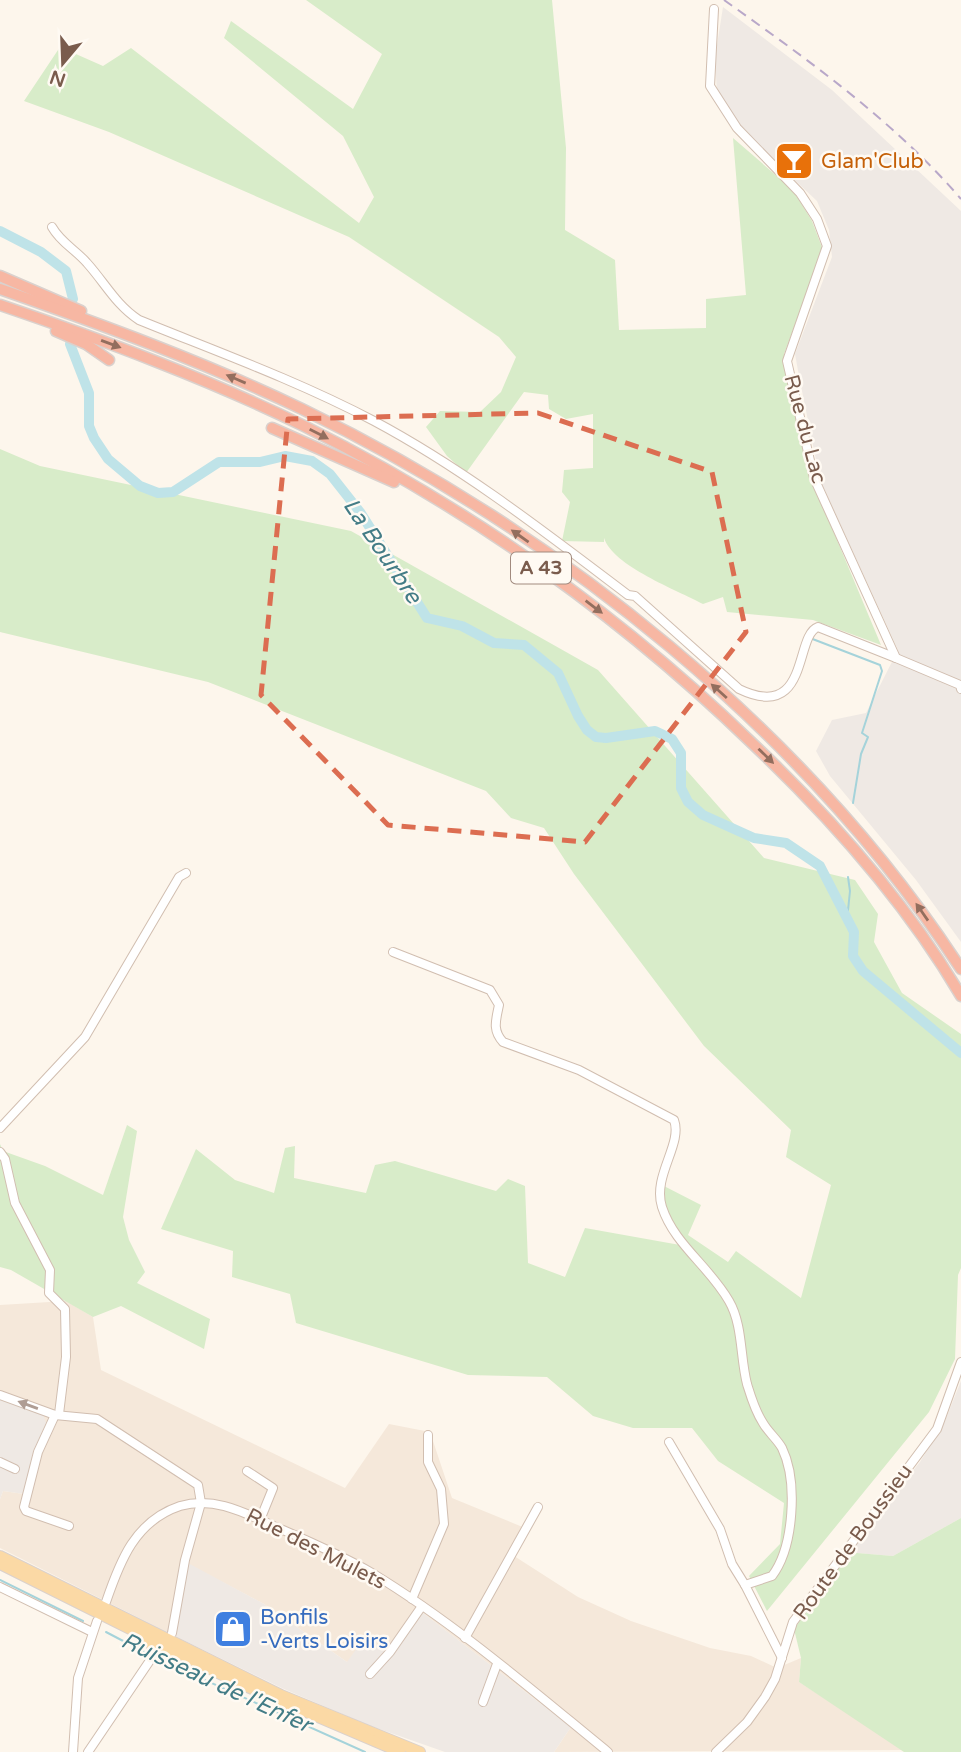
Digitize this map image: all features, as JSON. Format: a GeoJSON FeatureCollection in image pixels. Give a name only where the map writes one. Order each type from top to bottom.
{"type":"FeatureCollection","features":[{"type":"Feature","properties":{"kind":"highway"},"geometry":{"type":"LineString","coordinates":[[0,276],[188,358]]}},
{"type":"Feature","properties":{"kind":"highway","name":"A 43"},"geometry":{"type":"LineString","coordinates":[[0,289],[188,358],[306,411],[413,468],[520,536],[650,633],[731,702],[813,783],[883,861],[961,968]]}},
{"type":"Feature","properties":{"kind":"highway","name":"A 43"},"geometry":{"type":"LineString","coordinates":[[0,305],[145,356],[252,402],[360,455],[480,526],[639,643],[781,771],[872,870],[935,955],[961,996]]}},
{"type":"Feature","properties":{"kind":"highway"},"geometry":{"type":"LineString","coordinates":[[0,310],[74,339],[109,360]]}},
{"type":"Feature","properties":{"kind":"highway"},"geometry":{"type":"LineString","coordinates":[[272,428],[381,476],[480,526]]}},
{"type":"Feature","properties":{"kind":"main road"},"geometry":{"type":"LineString","coordinates":[[0,1556],[318,1711],[420,1752]]}},
{"type":"Feature","properties":{"kind":"main road"},"geometry":{"type":"LineString","coordinates":[[0,1564],[314,1717],[400,1752]]}},
{"type":"Feature","properties":{"kind":"main road"},"geometry":{"type":"LineString","coordinates":[[122,1625],[133,1635],[151,1644],[153,1657],[166,1651],[195,1661]]}},
{"type":"Feature","properties":{"kind":"street","name":"Rue du Lac"},"geometry":{"type":"LineString","coordinates":[[714,9],[710,86],[737,128],[800,193],[817,219],[827,246],[788,361],[814,478],[896,658]]}},
{"type":"Feature","properties":{"kind":"street"},"geometry":{"type":"LineString","coordinates":[[52,227],[60,240],[85,261],[114,299],[139,320],[312,390],[376,422],[515,509],[628,595],[635,596],[739,689],[754,696],[775,694],[792,684],[801,668],[806,639],[813,629],[818,627],[960,685],[961,689]]}},
{"type":"Feature","properties":{"kind":"street"},"geometry":{"type":"LineString","coordinates":[[0,1128],[85,1037],[180,877],[186,873]]}},
{"type":"Feature","properties":{"kind":"street"},"geometry":{"type":"LineString","coordinates":[[393,952],[490,990],[499,1005],[494,1026],[503,1042],[579,1070],[674,1120],[675,1133],[659,1182],[661,1206],[670,1228],[684,1246],[694,1252],[731,1304],[746,1381],[763,1424],[781,1446],[786,1458],[791,1522],[778,1568],[772,1576],[745,1585]]}},
{"type":"Feature","properties":{"kind":"street"},"geometry":{"type":"LineString","coordinates":[[0,1152],[5,1159],[21,1216],[50,1270],[49,1293],[65,1309],[66,1357],[57,1415],[38,1452],[24,1507],[26,1511],[69,1526]]}},
{"type":"Feature","properties":{"kind":"street","name":"Route de Boussieu"},"geometry":{"type":"LineString","coordinates":[[716,1752],[747,1722],[765,1697],[782,1658],[793,1622],[937,1429],[961,1362]]}},
{"type":"Feature","properties":{"kind":"street"},"geometry":{"type":"LineString","coordinates":[[0,1395],[57,1415],[86,1416],[105,1423],[193,1479],[201,1492],[201,1503],[185,1560],[172,1633]]}},
{"type":"Feature","properties":{"kind":"street"},"geometry":{"type":"LineString","coordinates":[[412,1600],[444,1524],[441,1489],[428,1462],[428,1435]]}},
{"type":"Feature","properties":{"kind":"street"},"geometry":{"type":"LineString","coordinates":[[670,1442],[720,1529],[732,1564],[782,1658]]}},
{"type":"Feature","properties":{"kind":"street"},"geometry":{"type":"LineString","coordinates":[[0,1462],[15,1469]]}},
{"type":"Feature","properties":{"kind":"street"},"geometry":{"type":"LineString","coordinates":[[247,1471],[273,1488],[260,1520]]}},
{"type":"Feature","properties":{"kind":"street","name":"Rue des Mulets"},"geometry":{"type":"LineString","coordinates":[[106,1602],[123,1556],[141,1530],[165,1513],[201,1503],[232,1506],[370,1572],[422,1606],[608,1752]]}},
{"type":"Feature","properties":{"kind":"street"},"geometry":{"type":"LineString","coordinates":[[465,1638],[538,1507]]}},
{"type":"Feature","properties":{"kind":"street"},"geometry":{"type":"LineString","coordinates":[[0,1587],[92,1632]]}},
{"type":"Feature","properties":{"kind":"street"},"geometry":{"type":"LineString","coordinates":[[370,1674],[390,1652],[422,1606]]}},
{"type":"Feature","properties":{"kind":"street"},"geometry":{"type":"LineString","coordinates":[[73,1752],[78,1678],[97,1621]]}},
{"type":"Feature","properties":{"kind":"street"},"geometry":{"type":"LineString","coordinates":[[158,1634],[172,1633],[189,1648]]}},
{"type":"Feature","properties":{"kind":"street"},"geometry":{"type":"LineString","coordinates":[[88,1752],[153,1657]]}},
{"type":"Feature","properties":{"kind":"street"},"geometry":{"type":"LineString","coordinates":[[483,1702],[498,1664]]}},
{"type":"Feature","properties":{"kind":"highlighted area"},"geometry":{"type":"Polygon","coordinates":[[[538,413],[712,472],[746,632],[585,842],[388,825],[261,695],[288,419],[538,413]]]}},
{"type":"Feature","properties":{"kind":"shaded area"},"geometry":{"type":"Polygon","coordinates":[[[723,7],[832,90],[961,211],[961,942],[916,880],[830,776],[816,751],[832,720],[866,713],[898,650],[820,480],[795,354],[832,257],[829,230],[817,201],[740,129],[717,93],[715,58],[723,7]]]}},
{"type":"Feature","properties":{"kind":"shaded area"},"geometry":{"type":"Polygon","coordinates":[[[66,1301],[93,1317],[101,1370],[345,1488],[389,1424],[430,1432],[452,1498],[525,1528],[511,1554],[578,1597],[631,1621],[710,1648],[751,1656],[777,1668],[801,1658],[799,1682],[905,1750],[554,1752],[571,1727],[423,1613],[391,1656],[347,1662],[264,1604],[188,1564],[175,1636],[0,1548],[0,1499],[3,1491],[24,1494],[33,1453],[46,1423],[0,1399],[0,1305],[66,1301]]]}},
{"type":"Feature","properties":{"kind":"shaded area"},"geometry":{"type":"Polygon","coordinates":[[[961,1381],[961,1518],[893,1556],[857,1553],[851,1548],[920,1462],[945,1421],[961,1381]]]}},
{"type":"Feature","properties":{"kind":"shaded area"},"geometry":{"type":"Polygon","coordinates":[[[0,1399],[43,1414],[46,1423],[33,1453],[24,1494],[3,1491],[0,1499],[0,1399]]]}},
{"type":"Feature","properties":{"kind":"shaded area"},"geometry":{"type":"Polygon","coordinates":[[[188,1563],[264,1604],[347,1662],[365,1637],[391,1655],[423,1613],[571,1727],[554,1752],[445,1752],[368,1725],[284,1689],[175,1636],[188,1563]]]}},
{"type":"Feature","properties":{"kind":"green space"},"geometry":{"type":"Polygon","coordinates":[[[306,0],[552,0],[566,148],[565,230],[615,260],[619,330],[706,328],[706,299],[746,295],[733,138],[793,190],[812,221],[823,250],[784,354],[806,466],[881,645],[813,620],[727,612],[723,597],[703,604],[632,567],[610,548],[604,538],[604,542],[562,541],[570,502],[562,492],[564,470],[593,468],[593,414],[566,419],[549,409],[548,395],[524,392],[466,473],[447,456],[426,427],[440,411],[480,412],[501,392],[516,357],[499,337],[349,237],[109,132],[24,101],[60,47],[103,66],[131,48],[359,223],[374,197],[343,136],[224,38],[231,21],[353,109],[382,54],[306,0]]]}},
{"type":"Feature","properties":{"kind":"green space"},"geometry":{"type":"Polygon","coordinates":[[[0,449],[40,466],[351,531],[598,670],[764,858],[855,880],[878,914],[874,942],[902,993],[961,1034],[961,1268],[958,1275],[955,1359],[929,1412],[767,1611],[749,1576],[780,1544],[784,1503],[718,1461],[692,1428],[633,1428],[593,1416],[547,1377],[468,1375],[296,1323],[290,1294],[232,1277],[233,1251],[161,1229],[196,1149],[235,1180],[274,1193],[285,1148],[295,1146],[294,1178],[366,1193],[375,1165],[395,1161],[496,1191],[508,1179],[525,1186],[528,1263],[565,1277],[585,1228],[680,1245],[667,1215],[662,1185],[701,1205],[688,1235],[728,1262],[736,1251],[801,1298],[831,1185],[786,1157],[791,1130],[704,1046],[574,874],[544,828],[511,818],[486,791],[208,682],[0,632],[0,449]]]}},
{"type":"Feature","properties":{"kind":"green space"},"geometry":{"type":"Polygon","coordinates":[[[127,1125],[137,1131],[123,1217],[129,1240],[145,1272],[137,1283],[210,1319],[204,1349],[121,1306],[93,1317],[11,1270],[0,1267],[0,1144],[3,1151],[45,1166],[103,1195],[127,1125]]]}},
{"type":"Feature","properties":{"kind":"green space"},"geometry":{"type":"Polygon","coordinates":[[[961,1518],[961,1752],[904,1752],[799,1682],[801,1658],[794,1629],[851,1548],[857,1553],[893,1556],[961,1518]]]}},
{"type":"Feature","properties":{"kind":"waterway","name":"La Bourbre"},"geometry":{"type":"LineString","coordinates":[[0,231],[41,252],[66,271],[73,299]]}},
{"type":"Feature","properties":{"kind":"waterway","name":"La Bourbre"},"geometry":{"type":"LineString","coordinates":[[70,344],[89,393],[89,426],[94,438],[108,459],[140,486],[158,493],[173,492],[219,462],[260,462],[285,456],[312,461],[330,474],[360,512],[427,618],[462,626],[494,643],[524,645],[558,673],[578,716],[587,730],[596,737],[655,731],[672,739],[681,753],[681,788],[688,802],[703,815],[754,838],[786,843],[820,866],[854,932],[853,956],[863,971],[961,1053]]}},
{"type":"Feature","properties":{"kind":"waterway"},"geometry":{"type":"LineString","coordinates":[[810,638],[880,665],[882,671],[862,733],[868,737],[861,754],[853,803]]}},
{"type":"Feature","properties":{"kind":"waterway"},"geometry":{"type":"LineString","coordinates":[[847,920],[850,891],[848,877]]}},
{"type":"Feature","properties":{"kind":"waterway","name":"Ruisseau de l'Enfer"},"geometry":{"type":"LineString","coordinates":[[0,1580],[83,1621]]}},
{"type":"Feature","properties":{"kind":"waterway","name":"Ruisseau de l'Enfer"},"geometry":{"type":"LineString","coordinates":[[106,1632],[148,1654]]}},
{"type":"Feature","properties":{"kind":"waterway","name":"Ruisseau de l'Enfer"},"geometry":{"type":"LineString","coordinates":[[156,1658],[365,1752]]}},
{"type":"Feature","properties":{"kind":"railway"},"geometry":{"type":"LineString","coordinates":[[724,0],[818,68],[878,117],[935,170],[961,199]]}},
{"type":"Feature","properties":{"kind":"place","name":"Glam'Club"},"geometry":{"type":"Point","coordinates":[794,161]}},
{"type":"Feature","properties":{"kind":"place","name":"Bonfils -Verts Loisirs"},"geometry":{"type":"Point","coordinates":[233,1629]}}]}
